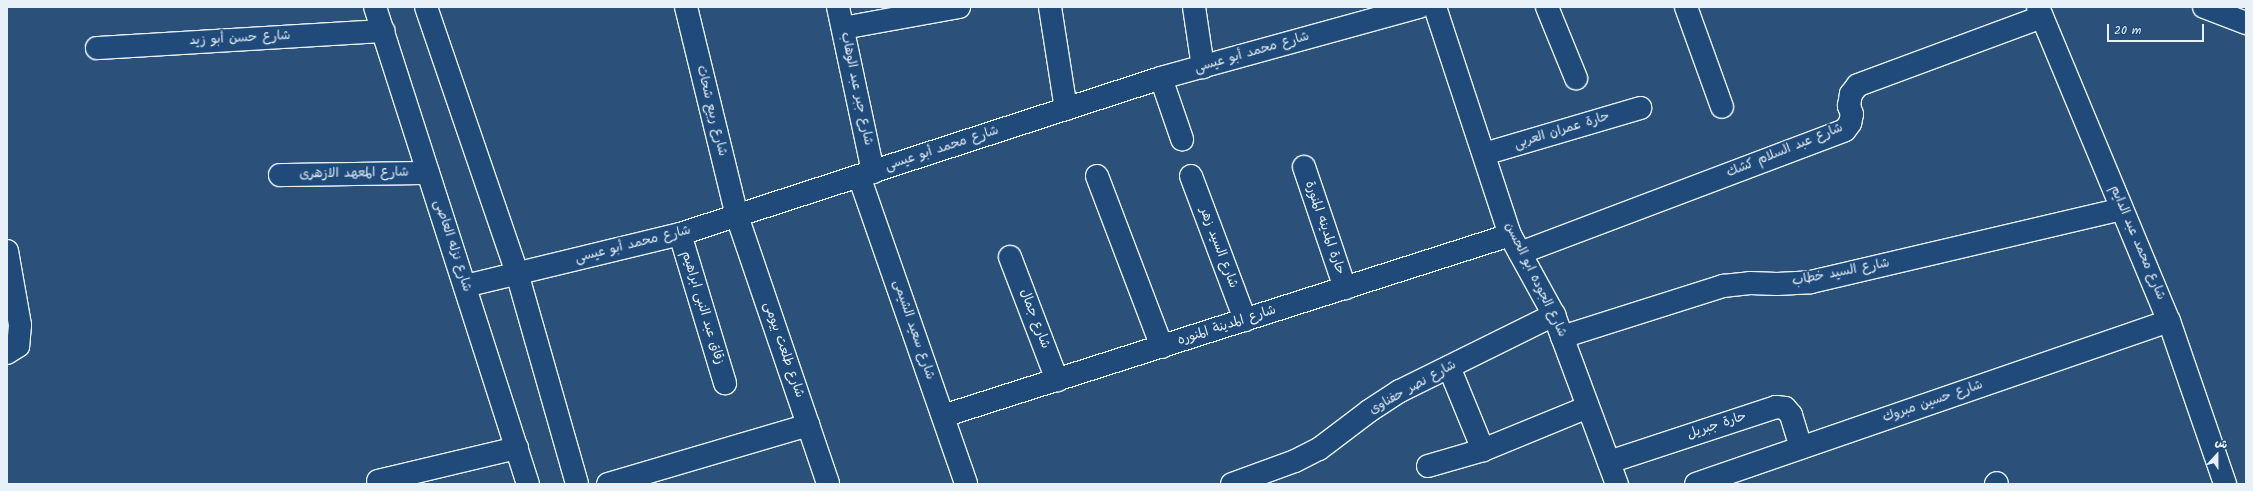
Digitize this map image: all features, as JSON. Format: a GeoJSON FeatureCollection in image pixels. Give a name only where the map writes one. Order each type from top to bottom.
{"type":"FeatureCollection","features":[{"type":"Feature","properties":{"kind":"street","name":"شارع نزله العاصى"},"geometry":{"type":"LineString","coordinates":[[375,7],[528,484]]}},
{"type":"Feature","properties":{"kind":"street"},"geometry":{"type":"LineString","coordinates":[[426,7],[517,273],[576,484]]}},
{"type":"Feature","properties":{"kind":"street","name":"شارع ربيع شحات"},"geometry":{"type":"LineString","coordinates":[[686,7],[737,216]]}},
{"type":"Feature","properties":{"kind":"street"},"geometry":{"type":"LineString","coordinates":[[840,17],[958,7]]}},
{"type":"Feature","properties":{"kind":"street"},"geometry":{"type":"LineString","coordinates":[[1050,7],[1066,109]]}},
{"type":"Feature","properties":{"kind":"street"},"geometry":{"type":"LineString","coordinates":[[1194,7],[1203,67]]}},
{"type":"Feature","properties":{"kind":"street","name":"شارع محمد أبو عيسى"},"geometry":{"type":"LineString","coordinates":[[464,286],[680,234],[1161,78],[1203,67],[1385,12],[1419,7]]}},
{"type":"Feature","properties":{"kind":"street","name":"شارع الجوده ابو الحسن"},"geometry":{"type":"LineString","coordinates":[[1435,7],[1515,244],[1554,315],[1617,484]]}},
{"type":"Feature","properties":{"kind":"street"},"geometry":{"type":"LineString","coordinates":[[1547,7],[1576,78]]}},
{"type":"Feature","properties":{"kind":"street"},"geometry":{"type":"LineString","coordinates":[[1686,7],[1722,108]]}},
{"type":"Feature","properties":{"kind":"street"},"geometry":{"type":"LineString","coordinates":[[2204,7],[2246,23]]}},
{"type":"Feature","properties":{"kind":"street","name":"شارع محمد عبد الدايم"},"geometry":{"type":"LineString","coordinates":[[2040,12],[2169,321],[2225,484]]}},
{"type":"Feature","properties":{"kind":"street","name":"شارع عبد السلام كشك"},"geometry":{"type":"LineString","coordinates":[[1515,244],[1845,130],[1851,118],[1849,106],[1851,94],[1858,85],[2040,12]]}},
{"type":"Feature","properties":{"kind":"street","name":"شارع جبر عبد الوهاب"},"geometry":{"type":"LineString","coordinates":[[840,17],[866,174]]}},
{"type":"Feature","properties":{"kind":"street","name":"شارع حسن أبو زيد"},"geometry":{"type":"LineString","coordinates":[[97,48],[383,32]]}},
{"type":"Feature","properties":{"kind":"street"},"geometry":{"type":"LineString","coordinates":[[1161,78],[1182,139]]}},
{"type":"Feature","properties":{"kind":"street","name":"حارة عمران العربى"},"geometry":{"type":"LineString","coordinates":[[1484,154],[1640,108]]}},
{"type":"Feature","properties":{"kind":"street","name":"حارة المدينه المنورة"},"geometry":{"type":"LineString","coordinates":[[1304,167],[1345,288]]}},
{"type":"Feature","properties":{"kind":"street","name":"شارع المعهد الازهرى"},"geometry":{"type":"LineString","coordinates":[[280,175],[428,173]]}},
{"type":"Feature","properties":{"kind":"street","name":"شارع سعيد الشيمى"},"geometry":{"type":"LineString","coordinates":[[866,174],[966,484]]}},
{"type":"Feature","properties":{"kind":"street"},"geometry":{"type":"LineString","coordinates":[[1097,176],[1162,347]]}},
{"type":"Feature","properties":{"kind":"street","name":"شارع السيد زهر"},"geometry":{"type":"LineString","coordinates":[[1191,176],[1245,320]]}},
{"type":"Feature","properties":{"kind":"street","name":"شارع السيد خطاب"},"geometry":{"type":"LineString","coordinates":[[1562,337],[1724,286],[1750,283],[1777,284],[1811,282],[2122,209]]}},
{"type":"Feature","properties":{"kind":"street","name":"شارع طلعت بيومى"},"geometry":{"type":"LineString","coordinates":[[737,216],[828,484]]}},
{"type":"Feature","properties":{"kind":"street","name":"زقاق عبد النبى ابراهيم"},"geometry":{"type":"LineString","coordinates":[[680,234],[725,383]]}},
{"type":"Feature","properties":{"kind":"street","name":"شارع المدينة المنوره"},"geometry":{"type":"LineString","coordinates":[[943,416],[1345,288],[1515,244]]}},
{"type":"Feature","properties":{"kind":"street"},"geometry":{"type":"LineString","coordinates":[[7,251],[20,325],[18,346],[7,353]]}},
{"type":"Feature","properties":{"kind":"street","name":"شارع جمال"},"geometry":{"type":"LineString","coordinates":[[1010,257],[1057,380]]}},
{"type":"Feature","properties":{"kind":"street","name":"شارع نصر حفناوى"},"geometry":{"type":"LineString","coordinates":[[1232,484],[1295,461],[1319,449],[1369,411],[1400,392],[1554,315]]}},
{"type":"Feature","properties":{"kind":"street","name":"شارع حسين مبروك"},"geometry":{"type":"LineString","coordinates":[[1696,484],[2169,321]]}},
{"type":"Feature","properties":{"kind":"street"},"geometry":{"type":"LineString","coordinates":[[1449,367],[1483,450]]}},
{"type":"Feature","properties":{"kind":"street","name":"حارة جبريل"},"geometry":{"type":"LineString","coordinates":[[1609,462],[1776,406],[1785,408],[1791,415],[1802,448]]}},
{"type":"Feature","properties":{"kind":"street"},"geometry":{"type":"LineString","coordinates":[[1428,466],[1483,450],[1588,407]]}},
{"type":"Feature","properties":{"kind":"street"},"geometry":{"type":"LineString","coordinates":[[608,484],[808,425]]}},
{"type":"Feature","properties":{"kind":"street"},"geometry":{"type":"LineString","coordinates":[[378,481],[517,448]]}}]}
